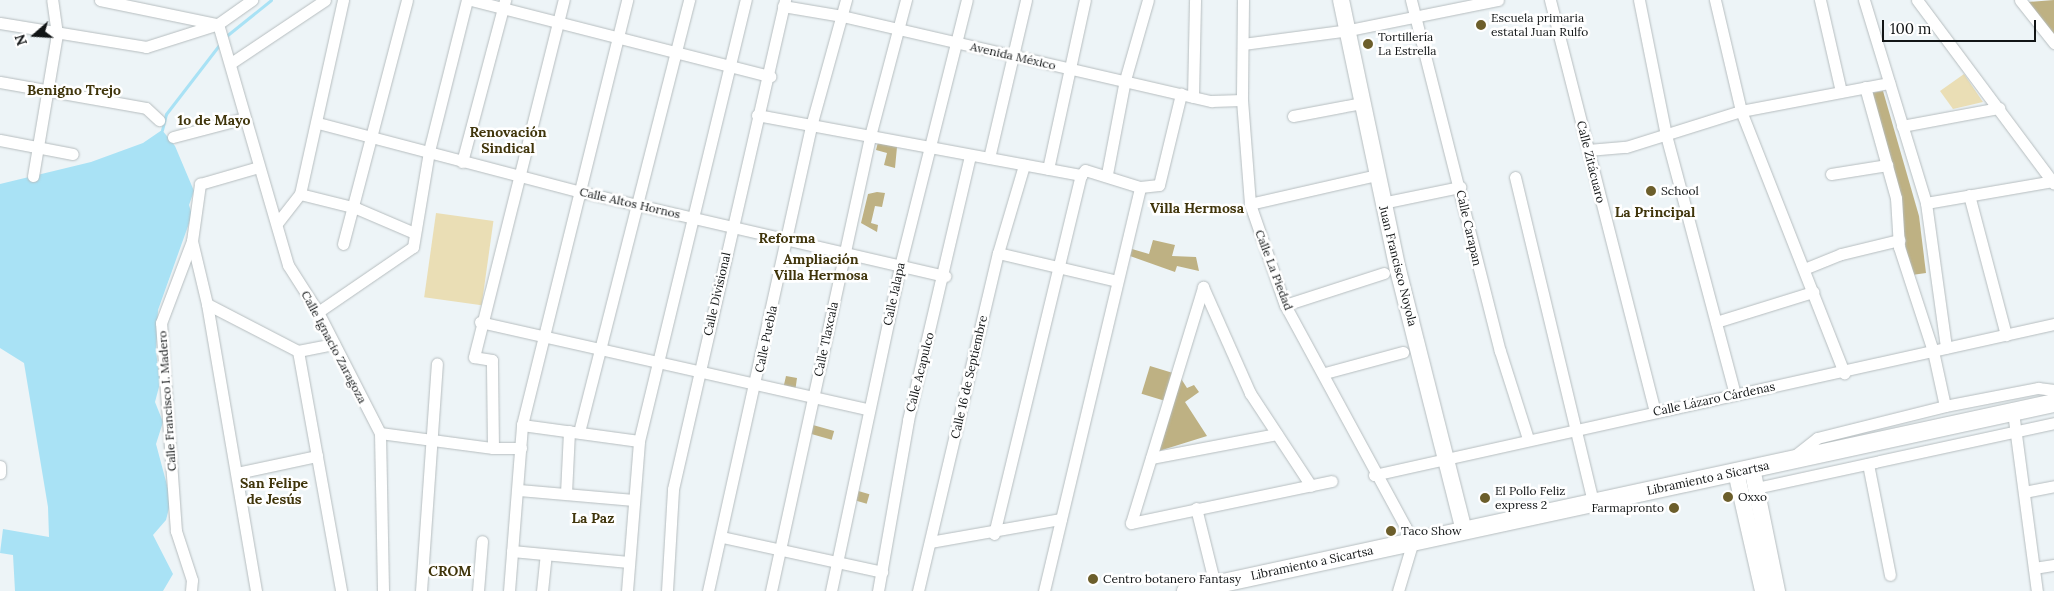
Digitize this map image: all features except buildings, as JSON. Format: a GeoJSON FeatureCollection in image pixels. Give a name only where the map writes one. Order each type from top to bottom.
{"type":"FeatureCollection","features":[{"type":"Feature","properties":{"kind":"main road","name":"Libramiento a Sicartsa"},"geometry":{"type":"LineString","coordinates":[[1186,591],[1221,586],[1412,541],[2054,403]]}},
{"type":"Feature","properties":{"kind":"street"},"geometry":{"type":"LineString","coordinates":[[34,176],[41,148],[57,34],[52,0]]}},
{"type":"Feature","properties":{"kind":"street"},"geometry":{"type":"LineString","coordinates":[[100,0],[219,28]]}},
{"type":"Feature","properties":{"kind":"street"},"geometry":{"type":"LineString","coordinates":[[0,23],[57,34],[146,47],[219,28],[252,0]]}},
{"type":"Feature","properties":{"kind":"street"},"geometry":{"type":"LineString","coordinates":[[230,61],[325,0]]}},
{"type":"Feature","properties":{"kind":"street"},"geometry":{"type":"LineString","coordinates":[[278,222],[300,194],[318,123],[343,0]]}},
{"type":"Feature","properties":{"kind":"street"},"geometry":{"type":"LineString","coordinates":[[344,244],[356,208],[407,0]]}},
{"type":"Feature","properties":{"kind":"street"},"geometry":{"type":"LineString","coordinates":[[318,312],[413,247],[412,232],[428,151],[467,0]]}},
{"type":"Feature","properties":{"kind":"street"},"geometry":{"type":"LineString","coordinates":[[471,0],[504,4],[560,22],[770,76]]}},
{"type":"Feature","properties":{"kind":"street"},"geometry":{"type":"LineString","coordinates":[[493,448],[492,360],[474,357],[480,322],[560,22],[564,0]]}},
{"type":"Feature","properties":{"kind":"street"},"geometry":{"type":"LineString","coordinates":[[509,591],[519,490],[522,425],[541,337],[627,0]]}},
{"type":"Feature","properties":{"kind":"street"},"geometry":{"type":"LineString","coordinates":[[566,493],[574,432],[601,351],[689,0]]}},
{"type":"Feature","properties":{"kind":"street"},"geometry":{"type":"LineString","coordinates":[[627,591],[639,441],[656,363],[746,0]]}},
{"type":"Feature","properties":{"kind":"street","name":"Calle Puebla"},"geometry":{"type":"LineString","coordinates":[[708,591],[756,385],[812,126],[846,0]]}},
{"type":"Feature","properties":{"kind":"street","name":"Calle Tlaxcala"},"geometry":{"type":"LineString","coordinates":[[771,591],[870,136],[906,0]]}},
{"type":"Feature","properties":{"kind":"street","name":"Calle Jalapa"},"geometry":{"type":"LineString","coordinates":[[831,591],[900,266],[967,0]]}},
{"type":"Feature","properties":{"kind":"street"},"geometry":{"type":"LineString","coordinates":[[988,158],[1014,57],[1026,0]]}},
{"type":"Feature","properties":{"kind":"street"},"geometry":{"type":"LineString","coordinates":[[1048,169],[1085,0]]}},
{"type":"Feature","properties":{"kind":"street"},"geometry":{"type":"LineString","coordinates":[[1107,174],[1125,80],[1148,0]]}},
{"type":"Feature","properties":{"kind":"street"},"geometry":{"type":"LineString","coordinates":[[1193,96],[1195,0]]}},
{"type":"Feature","properties":{"kind":"street","name":"Calle La Piedad"},"geometry":{"type":"LineString","coordinates":[[1243,0],[1242,100],[1250,204],[1285,305],[1325,373],[1374,475],[1412,541]]}},
{"type":"Feature","properties":{"kind":"street","name":"Juan Francisco Noyola"},"geometry":{"type":"LineString","coordinates":[[1341,0],[1350,30],[1382,203],[1464,530]]}},
{"type":"Feature","properties":{"kind":"street","name":"Calle Carapan"},"geometry":{"type":"LineString","coordinates":[[1411,0],[1460,187],[1500,351],[1528,439]]}},
{"type":"Feature","properties":{"kind":"street"},"geometry":{"type":"LineString","coordinates":[[1243,44],[1350,30],[1470,3],[1498,0]]}},
{"type":"Feature","properties":{"kind":"street","name":"Calle Zitácuaro"},"geometry":{"type":"LineString","coordinates":[[1550,0],[1655,411]]}},
{"type":"Feature","properties":{"kind":"street"},"geometry":{"type":"LineString","coordinates":[[1639,0],[1666,135],[1735,394]]}},
{"type":"Feature","properties":{"kind":"street"},"geometry":{"type":"LineString","coordinates":[[1715,0],[1741,111],[1814,292],[1844,373]]}},
{"type":"Feature","properties":{"kind":"street"},"geometry":{"type":"LineString","coordinates":[[1820,0],[1841,92]]}},
{"type":"Feature","properties":{"kind":"street"},"geometry":{"type":"LineString","coordinates":[[1864,0],[1926,204],[1946,348]]}},
{"type":"Feature","properties":{"kind":"street"},"geometry":{"type":"LineString","coordinates":[[1917,0],[2054,182],[1969,195],[1926,204]]}},
{"type":"Feature","properties":{"kind":"street"},"geometry":{"type":"LineString","coordinates":[[2020,0],[2054,43]]}},
{"type":"Feature","properties":{"kind":"street","name":"Avenida México"},"geometry":{"type":"LineString","coordinates":[[784,3],[1181,94],[1242,100]]}},
{"type":"Feature","properties":{"kind":"street","name":"Calle Divisional"},"geometry":{"type":"LineString","coordinates":[[666,591],[673,489],[757,116],[770,76],[784,3]]}},
{"type":"Feature","properties":{"kind":"street"},"geometry":{"type":"LineString","coordinates":[[462,162],[504,4]]}},
{"type":"Feature","properties":{"kind":"street","name":"Calle Ignacio Zaragoza"},"geometry":{"type":"LineString","coordinates":[[219,28],[259,167],[278,222],[288,265],[318,312],[380,433],[384,591]]}},
{"type":"Feature","properties":{"kind":"street"},"geometry":{"type":"LineString","coordinates":[[0,82],[146,108],[159,120]]}},
{"type":"Feature","properties":{"kind":"street"},"geometry":{"type":"LineString","coordinates":[[1588,150],[1626,147],[1741,111],[1889,82]]}},
{"type":"Feature","properties":{"kind":"street"},"geometry":{"type":"LineString","coordinates":[[1866,87],[1896,198],[1899,240],[1933,351],[1945,406]]}},
{"type":"Feature","properties":{"kind":"street"},"geometry":{"type":"LineString","coordinates":[[994,534],[1080,175],[1085,170],[1107,174],[1140,187],[1158,185],[1181,94]]}},
{"type":"Feature","properties":{"kind":"street"},"geometry":{"type":"LineString","coordinates":[[1293,116],[1362,103]]}},
{"type":"Feature","properties":{"kind":"street"},"geometry":{"type":"LineString","coordinates":[[1902,126],[1999,108]]}},
{"type":"Feature","properties":{"kind":"street"},"geometry":{"type":"LineString","coordinates":[[757,116],[1080,175]]}},
{"type":"Feature","properties":{"kind":"street"},"geometry":{"type":"LineString","coordinates":[[173,138],[245,118]]}},
{"type":"Feature","properties":{"kind":"street","name":"Calle Altos Hornos"},"geometry":{"type":"LineString","coordinates":[[318,123],[373,136],[462,162],[520,174],[577,192],[732,225],[945,276]]}},
{"type":"Feature","properties":{"kind":"street"},"geometry":{"type":"LineString","coordinates":[[0,140],[73,154]]}},
{"type":"Feature","properties":{"kind":"street","name":"Calle Acapulco"},"geometry":{"type":"LineString","coordinates":[[878,591],[908,420],[945,276],[970,155]]}},
{"type":"Feature","properties":{"kind":"street","name":"Calle 16 de Septiembre"},"geometry":{"type":"LineString","coordinates":[[918,591],[998,253],[1024,165]]}},
{"type":"Feature","properties":{"kind":"street"},"geometry":{"type":"LineString","coordinates":[[1831,174],[1887,165]]}},
{"type":"Feature","properties":{"kind":"street","name":"Calle Francisco I. Madero"},"geometry":{"type":"LineString","coordinates":[[191,591],[192,580],[176,531],[161,323],[192,241],[200,184],[259,167]]}},
{"type":"Feature","properties":{"kind":"street"},"geometry":{"type":"LineString","coordinates":[[1250,204],[1377,174]]}},
{"type":"Feature","properties":{"kind":"street"},"geometry":{"type":"LineString","coordinates":[[1515,177],[1578,428],[1593,502]]}},
{"type":"Feature","properties":{"kind":"street"},"geometry":{"type":"LineString","coordinates":[[1044,591],[1140,187]]}},
{"type":"Feature","properties":{"kind":"street"},"geometry":{"type":"LineString","coordinates":[[1382,203],[1460,187]]}},
{"type":"Feature","properties":{"kind":"street"},"geometry":{"type":"LineString","coordinates":[[300,194],[356,208],[412,232]]}},
{"type":"Feature","properties":{"kind":"street"},"geometry":{"type":"LineString","coordinates":[[1969,195],[2006,335]]}},
{"type":"Feature","properties":{"kind":"street"},"geometry":{"type":"LineString","coordinates":[[1804,270],[1840,254],[1899,240]]}},
{"type":"Feature","properties":{"kind":"street"},"geometry":{"type":"LineString","coordinates":[[192,241],[207,304],[256,591]]}},
{"type":"Feature","properties":{"kind":"street"},"geometry":{"type":"LineString","coordinates":[[998,253],[1117,281]]}},
{"type":"Feature","properties":{"kind":"street"},"geometry":{"type":"LineString","coordinates":[[1285,305],[1384,273]]}},
{"type":"Feature","properties":{"kind":"street"},"geometry":{"type":"LineString","coordinates":[[1310,486],[1250,393],[1204,287],[1131,523],[1196,508],[1310,486],[1332,481]]}},
{"type":"Feature","properties":{"kind":"street"},"geometry":{"type":"LineString","coordinates":[[1716,322],[1814,292]]}},
{"type":"Feature","properties":{"kind":"street"},"geometry":{"type":"LineString","coordinates":[[207,304],[298,351],[334,344]]}},
{"type":"Feature","properties":{"kind":"street"},"geometry":{"type":"LineString","coordinates":[[480,322],[601,351],[869,410]]}},
{"type":"Feature","properties":{"kind":"street","name":"Calle Lázaro Cárdenas"},"geometry":{"type":"LineString","coordinates":[[1374,475],[1445,457],[1655,411],[1844,373],[2054,324]]}},
{"type":"Feature","properties":{"kind":"street"},"geometry":{"type":"LineString","coordinates":[[298,351],[341,591]]}},
{"type":"Feature","properties":{"kind":"street"},"geometry":{"type":"LineString","coordinates":[[1325,373],[1403,352]]}},
{"type":"Feature","properties":{"kind":"street"},"geometry":{"type":"LineString","coordinates":[[421,591],[437,364]]}},
{"type":"Feature","properties":{"kind":"street"},"geometry":{"type":"LineString","coordinates":[[1789,460],[1817,438],[1945,406],[2038,388],[2054,390]]}},
{"type":"Feature","properties":{"kind":"street"},"geometry":{"type":"LineString","coordinates":[[2013,412],[2037,591]]}},
{"type":"Feature","properties":{"kind":"street"},"geometry":{"type":"LineString","coordinates":[[1756,488],[2054,423]]}},
{"type":"Feature","properties":{"kind":"street"},"geometry":{"type":"LineString","coordinates":[[522,425],[639,441]]}},
{"type":"Feature","properties":{"kind":"street"},"geometry":{"type":"LineString","coordinates":[[380,433],[493,448],[521,448]]}},
{"type":"Feature","properties":{"kind":"street"},"geometry":{"type":"LineString","coordinates":[[1151,458],[1277,434]]}},
{"type":"Feature","properties":{"kind":"street"},"geometry":{"type":"LineString","coordinates":[[237,473],[317,456]]}},
{"type":"Feature","properties":{"kind":"street"},"geometry":{"type":"LineString","coordinates":[[1868,464],[1890,575]]}},
{"type":"Feature","properties":{"kind":"street"},"geometry":{"type":"LineString","coordinates":[[0,466],[0,473]]}},
{"type":"Feature","properties":{"kind":"street"},"geometry":{"type":"LineString","coordinates":[[1744,470],[1756,488],[1764,561],[1763,591]]}},
{"type":"Feature","properties":{"kind":"street"},"geometry":{"type":"LineString","coordinates":[[1744,470],[1764,561],[1777,591]]}},
{"type":"Feature","properties":{"kind":"street"},"geometry":{"type":"LineString","coordinates":[[2024,492],[2054,486]]}},
{"type":"Feature","properties":{"kind":"street"},"geometry":{"type":"LineString","coordinates":[[519,490],[634,500]]}},
{"type":"Feature","properties":{"kind":"street"},"geometry":{"type":"LineString","coordinates":[[1196,508],[1221,586]]}},
{"type":"Feature","properties":{"kind":"street"},"geometry":{"type":"LineString","coordinates":[[930,542],[994,534],[1061,519]]}},
{"type":"Feature","properties":{"kind":"street"},"geometry":{"type":"LineString","coordinates":[[722,537],[882,572]]}},
{"type":"Feature","properties":{"kind":"street"},"geometry":{"type":"LineString","coordinates":[[478,591],[482,541]]}},
{"type":"Feature","properties":{"kind":"street"},"geometry":{"type":"LineString","coordinates":[[1398,591],[1412,541]]}},
{"type":"Feature","properties":{"kind":"street"},"geometry":{"type":"LineString","coordinates":[[512,551],[628,562]]}},
{"type":"Feature","properties":{"kind":"street"},"geometry":{"type":"LineString","coordinates":[[542,591],[546,555]]}},
{"type":"Feature","properties":{"kind":"street"},"geometry":{"type":"LineString","coordinates":[[2034,568],[2054,565]]}},
{"type":"Feature","properties":{"kind":"shaded area"},"geometry":{"type":"Polygon","coordinates":[[[2054,0],[2054,40],[2028,2],[2054,0]]]}},
{"type":"Feature","properties":{"kind":"shaded area"},"geometry":{"type":"Polygon","coordinates":[[[1964,74],[1983,102],[1953,109],[1940,91],[1964,74]]]}},
{"type":"Feature","properties":{"kind":"shaded area"},"geometry":{"type":"Polygon","coordinates":[[[1883,91],[1919,216],[1926,273],[1912,275],[1871,93],[1883,91]]]}},
{"type":"Feature","properties":{"kind":"shaded area"},"geometry":{"type":"Polygon","coordinates":[[[878,142],[897,147],[895,168],[884,165],[887,153],[876,150],[878,142]]]}},
{"type":"Feature","properties":{"kind":"shaded area"},"geometry":{"type":"Polygon","coordinates":[[[885,193],[882,207],[875,206],[871,223],[878,225],[877,232],[861,223],[868,194],[885,193]]]}},
{"type":"Feature","properties":{"kind":"shaded area"},"geometry":{"type":"Polygon","coordinates":[[[436,213],[493,221],[482,305],[424,297],[436,213]]]}},
{"type":"Feature","properties":{"kind":"shaded area"},"geometry":{"type":"Polygon","coordinates":[[[1153,240],[1175,245],[1172,256],[1196,257],[1199,271],[1177,266],[1175,272],[1130,256],[1132,249],[1149,254],[1153,240]]]}},
{"type":"Feature","properties":{"kind":"shaded area"},"geometry":{"type":"Polygon","coordinates":[[[1150,366],[1173,373],[1164,401],[1142,394],[1150,366]]]}},
{"type":"Feature","properties":{"kind":"shaded area"},"geometry":{"type":"Polygon","coordinates":[[[786,376],[797,378],[795,392],[783,389],[786,376]]]}},
{"type":"Feature","properties":{"kind":"shaded area"},"geometry":{"type":"Polygon","coordinates":[[[1180,377],[1187,388],[1194,385],[1199,392],[1185,402],[1207,436],[1159,451],[1180,377]]]}},
{"type":"Feature","properties":{"kind":"shaded area"},"geometry":{"type":"Polygon","coordinates":[[[813,425],[834,431],[832,440],[811,434],[813,425]]]}},
{"type":"Feature","properties":{"kind":"shaded area"},"geometry":{"type":"Polygon","coordinates":[[[855,490],[869,494],[867,504],[852,500],[855,490]]]}},
{"type":"Feature","properties":{"kind":"water"},"geometry":{"type":"Polygon","coordinates":[[[162,130],[175,146],[194,191],[189,205],[192,215],[158,310],[156,351],[160,383],[155,402],[163,422],[156,444],[171,500],[166,520],[153,535],[173,574],[163,591],[15,591],[13,555],[0,553],[3,529],[49,537],[48,507],[24,363],[0,348],[0,184],[91,162],[143,143],[162,130]]]}},
{"type":"Feature","properties":{"kind":"waterway"},"geometry":{"type":"LineString","coordinates":[[225,37],[271,0]]}},
{"type":"Feature","properties":{"kind":"waterway"},"geometry":{"type":"LineString","coordinates":[[162,130],[166,114],[220,44]]}},
{"type":"Feature","properties":{"kind":"place","name":"Escuela primaria estatal Juan Rulfo"},"geometry":{"type":"Point","coordinates":[1481,25]}},
{"type":"Feature","properties":{"kind":"place","name":"Tortillería La Estrella"},"geometry":{"type":"Point","coordinates":[1368,44]}},
{"type":"Feature","properties":{"kind":"place","name":"School"},"geometry":{"type":"Point","coordinates":[1651,191]}},
{"type":"Feature","properties":{"kind":"place","name":"Oxxo"},"geometry":{"type":"Point","coordinates":[1728,497]}},
{"type":"Feature","properties":{"kind":"place","name":"El Pollo Feliz express 2"},"geometry":{"type":"Point","coordinates":[1485,498]}},
{"type":"Feature","properties":{"kind":"place","name":"Farmapronto"},"geometry":{"type":"Point","coordinates":[1674,508]}},
{"type":"Feature","properties":{"kind":"place","name":"Taco Show"},"geometry":{"type":"Point","coordinates":[1391,531]}},
{"type":"Feature","properties":{"kind":"place","name":"Centro botanero Fantasy"},"geometry":{"type":"Point","coordinates":[1093,579]}},
{"type":"Feature","properties":{"kind":"district","name":"Benigno Trejo"},"geometry":{"type":"Point","coordinates":[74,90]}},
{"type":"Feature","properties":{"kind":"district","name":"1o de Mayo"},"geometry":{"type":"Point","coordinates":[214,120]}},
{"type":"Feature","properties":{"kind":"district","name":"Renovación Sindical"},"geometry":{"type":"Point","coordinates":[508,140]}},
{"type":"Feature","properties":{"kind":"district","name":"Villa Hermosa"},"geometry":{"type":"Point","coordinates":[1197,208]}},
{"type":"Feature","properties":{"kind":"district","name":"La Principal"},"geometry":{"type":"Point","coordinates":[1655,212]}},
{"type":"Feature","properties":{"kind":"district","name":"Reforma"},"geometry":{"type":"Point","coordinates":[787,238]}},
{"type":"Feature","properties":{"kind":"district","name":"Ampliación Villa Hermosa"},"geometry":{"type":"Point","coordinates":[821,268]}},
{"type":"Feature","properties":{"kind":"district","name":"San Felipe de Jesús"},"geometry":{"type":"Point","coordinates":[274,492]}},
{"type":"Feature","properties":{"kind":"district","name":"La Paz"},"geometry":{"type":"Point","coordinates":[593,518]}},
{"type":"Feature","properties":{"kind":"district","name":"CROM"},"geometry":{"type":"Point","coordinates":[450,571]}}]}
